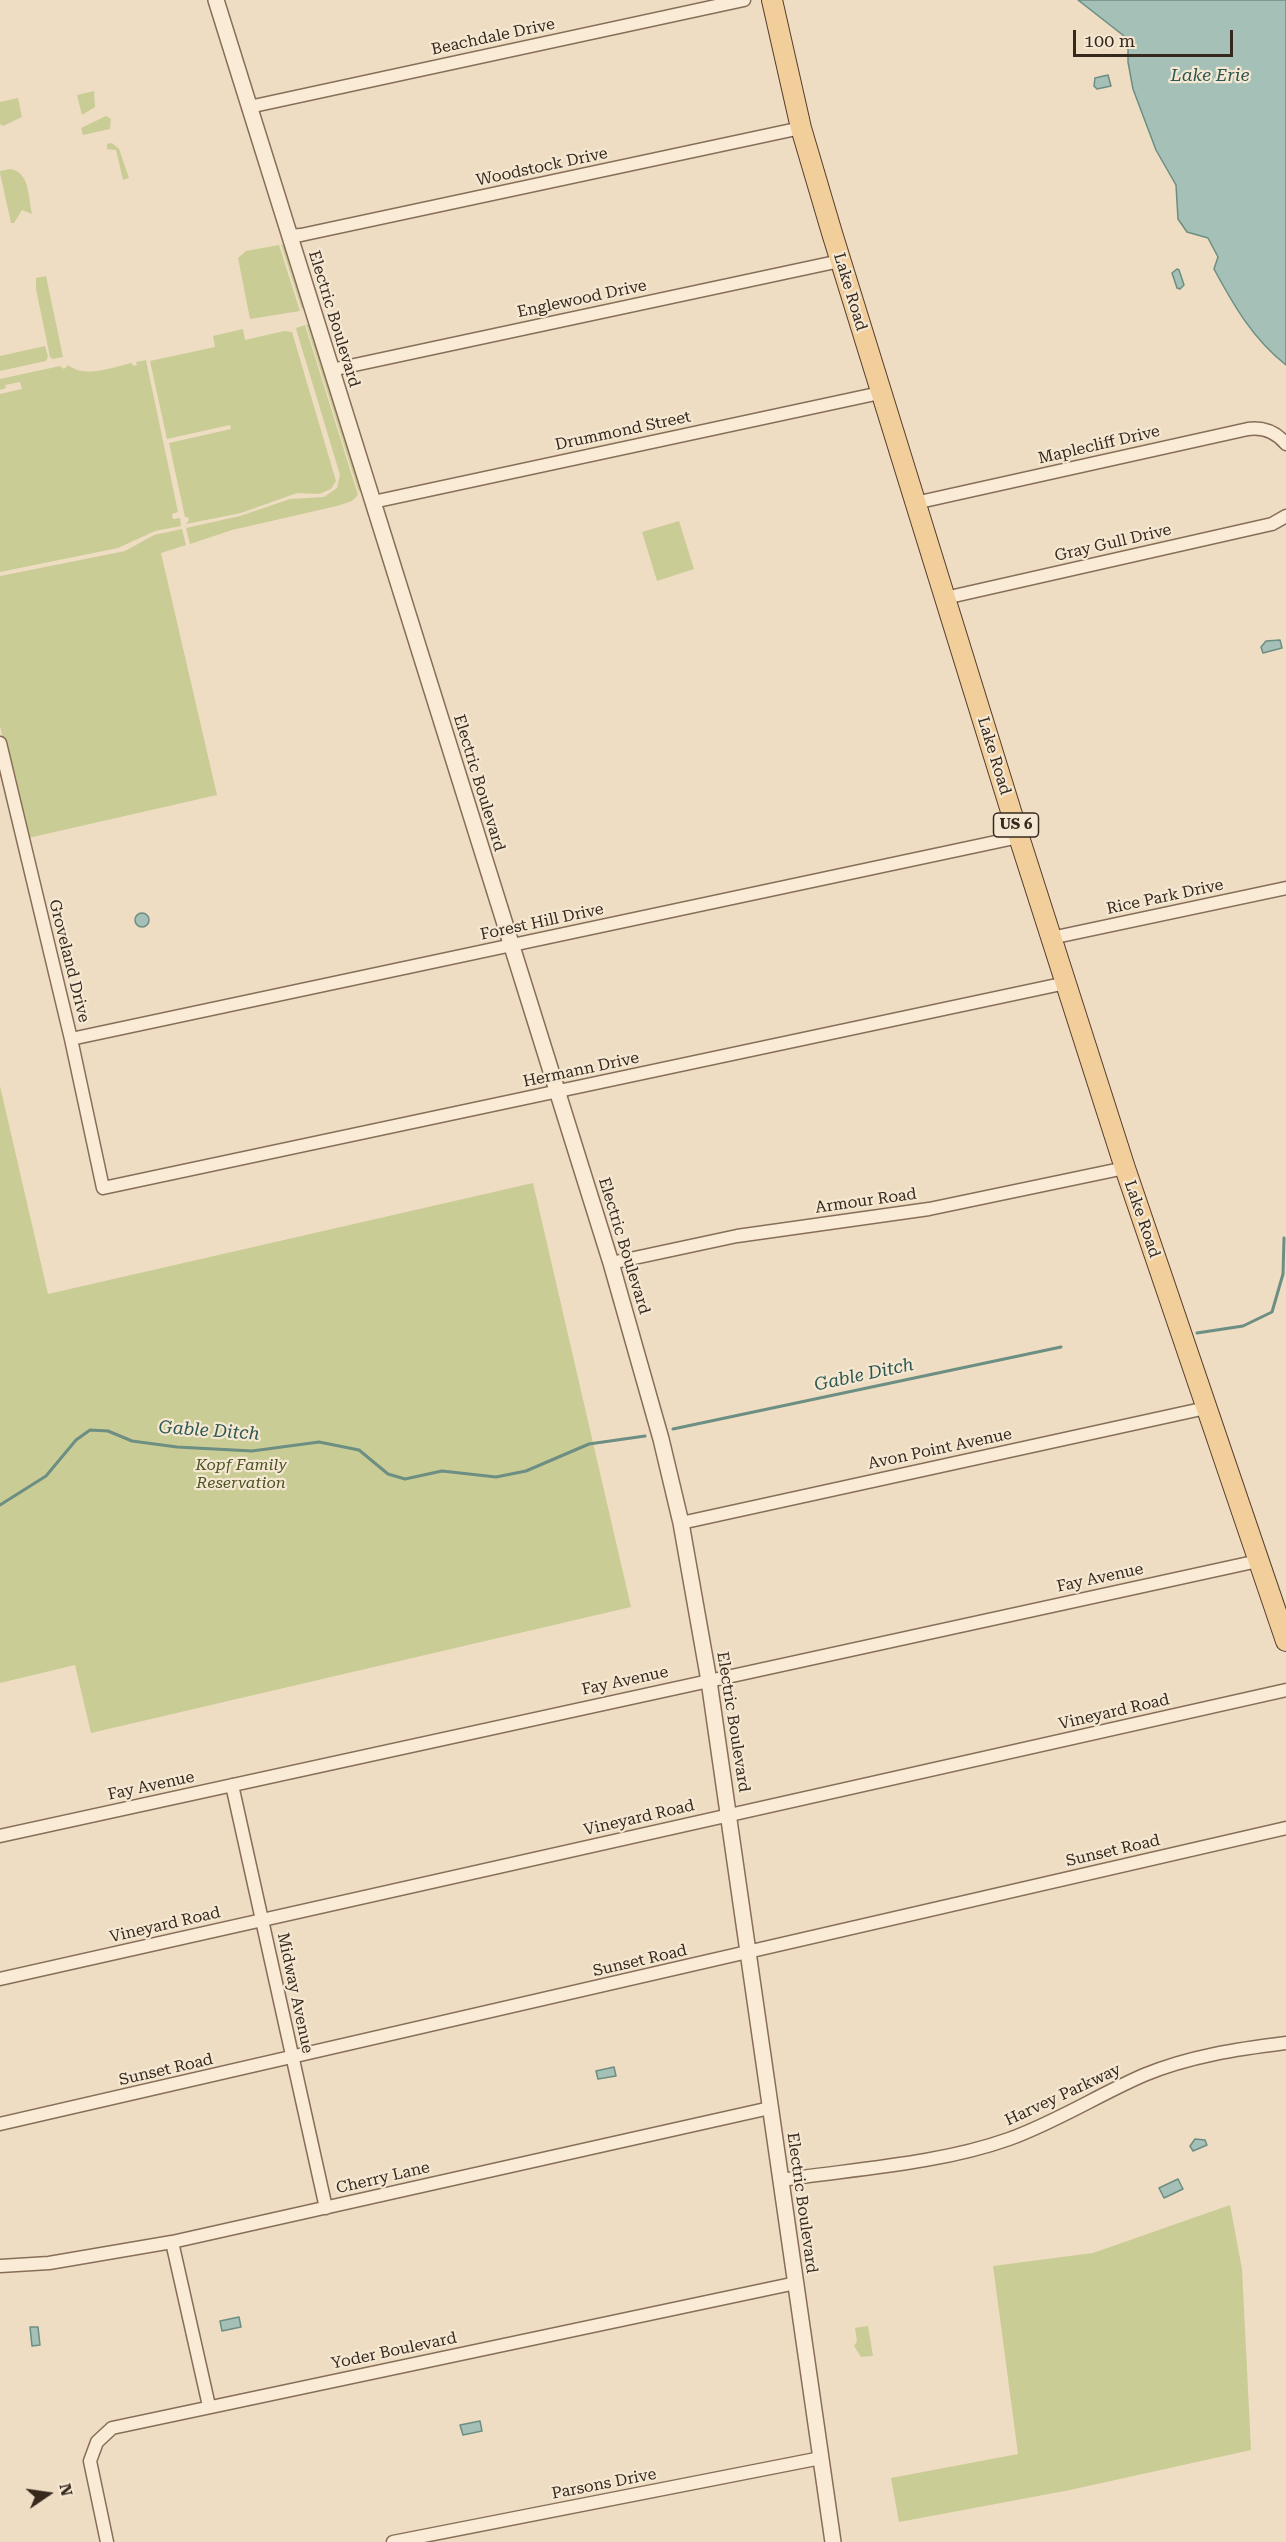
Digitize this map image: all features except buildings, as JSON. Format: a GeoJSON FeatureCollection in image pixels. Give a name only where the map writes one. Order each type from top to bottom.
{"type":"FeatureCollection","features":[{"type":"Feature","properties":{"kind":"main road","name":"Lake Road"},"geometry":{"type":"LineString","coordinates":[[772,0],[801,128],[840,261],[1019,837],[1125,1168],[1286,1641]]}},
{"type":"Feature","properties":{"kind":"street","name":"Electric Boulevard"},"geometry":{"type":"LineString","coordinates":[[216,0],[558,1091],[611,1263],[661,1439],[681,1523],[709,1681],[833,2542]]}},
{"type":"Feature","properties":{"kind":"street","name":"Beachdale Drive"},"geometry":{"type":"LineString","coordinates":[[249,107],[744,0]]}},
{"type":"Feature","properties":{"kind":"street","name":"Woodstock Drive"},"geometry":{"type":"LineString","coordinates":[[289,236],[313,233],[801,128]]}},
{"type":"Feature","properties":{"kind":"street","name":"Englewood Drive"},"geometry":{"type":"LineString","coordinates":[[331,370],[840,261]]}},
{"type":"Feature","properties":{"kind":"street","name":"Drummond Street"},"geometry":{"type":"LineString","coordinates":[[372,502],[880,393]]}},
{"type":"Feature","properties":{"kind":"street","name":"Maplecliff Drive"},"geometry":{"type":"LineString","coordinates":[[915,503],[1248,429],[1264,429],[1273,432],[1286,444]]}},
{"type":"Feature","properties":{"kind":"street","name":"Gray Gull Drive"},"geometry":{"type":"LineString","coordinates":[[945,598],[1272,524],[1286,516]]}},
{"type":"Feature","properties":{"kind":"street","name":"Groveland Drive"},"geometry":{"type":"LineString","coordinates":[[0,743],[71,1040],[103,1188]]}},
{"type":"Feature","properties":{"kind":"street","name":"Forest Hill Drive"},"geometry":{"type":"LineString","coordinates":[[71,1040],[1019,837]]}},
{"type":"Feature","properties":{"kind":"street","name":"Rice Park Drive"},"geometry":{"type":"LineString","coordinates":[[1051,938],[1286,888]]}},
{"type":"Feature","properties":{"kind":"street","name":"Hermann Drive"},"geometry":{"type":"LineString","coordinates":[[103,1188],[1066,983]]}},
{"type":"Feature","properties":{"kind":"street","name":"Armour Road"},"geometry":{"type":"LineString","coordinates":[[611,1263],[737,1236],[929,1209],[1125,1168]]}},
{"type":"Feature","properties":{"kind":"street","name":"Avon Point Avenue"},"geometry":{"type":"LineString","coordinates":[[681,1523],[1206,1408]]}},
{"type":"Feature","properties":{"kind":"street","name":"Fay Avenue"},"geometry":{"type":"LineString","coordinates":[[0,1836],[1258,1561]]}},
{"type":"Feature","properties":{"kind":"street","name":"Vineyard Road"},"geometry":{"type":"LineString","coordinates":[[0,1979],[1286,1690]]}},
{"type":"Feature","properties":{"kind":"street","name":"Midway Avenue"},"geometry":{"type":"LineString","coordinates":[[232,1785],[326,2208]]}},
{"type":"Feature","properties":{"kind":"street","name":"Sunset Road"},"geometry":{"type":"LineString","coordinates":[[0,2124],[1286,1828]]}},
{"type":"Feature","properties":{"kind":"street","name":"Harvey Parkway"},"geometry":{"type":"LineString","coordinates":[[781,2180],[971,2150],[1042,2126],[1124,2084],[1179,2063],[1214,2054],[1286,2043]]}},
{"type":"Feature","properties":{"kind":"street","name":"Cherry Lane"},"geometry":{"type":"LineString","coordinates":[[0,2266],[71,2260],[172,2242],[770,2108]]}},
{"type":"Feature","properties":{"kind":"street"},"geometry":{"type":"LineString","coordinates":[[172,2242],[209,2406]]}},
{"type":"Feature","properties":{"kind":"street","name":"Yoder Boulevard"},"geometry":{"type":"LineString","coordinates":[[106,2538],[91,2468],[92,2451],[97,2442],[112,2428],[796,2283]]}},
{"type":"Feature","properties":{"kind":"street","name":"Parsons Drive"},"geometry":{"type":"LineString","coordinates":[[393,2542],[821,2458]]}},
{"type":"Feature","properties":{"kind":"green space"},"geometry":{"type":"Polygon","coordinates":[[[94,91],[95,107],[82,115],[77,95],[94,91]]]}},
{"type":"Feature","properties":{"kind":"green space"},"geometry":{"type":"Polygon","coordinates":[[[18,98],[22,117],[3,126],[0,124],[0,102],[18,98]]]}},
{"type":"Feature","properties":{"kind":"green space"},"geometry":{"type":"Polygon","coordinates":[[[106,116],[111,119],[110,129],[83,135],[81,128],[106,116]]]}},
{"type":"Feature","properties":{"kind":"green space"},"geometry":{"type":"Polygon","coordinates":[[[112,143],[119,149],[129,178],[123,180],[116,150],[107,149],[107,144],[112,143]]]}},
{"type":"Feature","properties":{"kind":"green space"},"geometry":{"type":"Polygon","coordinates":[[[10,169],[17,171],[25,180],[32,214],[22,210],[14,223],[11,223],[0,173],[0,171],[10,169]]]}},
{"type":"Feature","properties":{"kind":"green space"},"geometry":{"type":"Polygon","coordinates":[[[281,244],[285,246],[304,303],[302,310],[281,244]]]}},
{"type":"Feature","properties":{"kind":"green space"},"geometry":{"type":"Polygon","coordinates":[[[279,245],[300,311],[250,319],[238,258],[246,251],[279,245]]]}},
{"type":"Feature","properties":{"kind":"green space"},"geometry":{"type":"Polygon","coordinates":[[[46,276],[63,357],[53,359],[50,357],[36,289],[36,278],[46,276]]]}},
{"type":"Feature","properties":{"kind":"green space"},"geometry":{"type":"Polygon","coordinates":[[[306,324],[311,326],[361,485],[359,493],[306,324]]]}},
{"type":"Feature","properties":{"kind":"green space"},"geometry":{"type":"Polygon","coordinates":[[[305,325],[358,495],[352,501],[337,506],[232,530],[190,544],[186,528],[240,516],[290,499],[324,497],[337,488],[340,475],[296,328],[305,325]]]}},
{"type":"Feature","properties":{"kind":"green space"},"geometry":{"type":"Polygon","coordinates":[[[243,329],[245,340],[284,331],[292,332],[336,481],[331,489],[319,494],[297,493],[241,513],[186,524],[189,520],[185,517],[169,443],[231,429],[230,425],[167,439],[150,361],[215,347],[213,336],[243,329]]]}},
{"type":"Feature","properties":{"kind":"green space"},"geometry":{"type":"Polygon","coordinates":[[[45,346],[48,357],[46,361],[0,371],[0,356],[45,346]]]}},
{"type":"Feature","properties":{"kind":"green space"},"geometry":{"type":"Polygon","coordinates":[[[146,360],[178,512],[172,514],[173,519],[180,518],[181,526],[155,531],[118,548],[0,572],[0,394],[22,389],[20,382],[5,385],[6,388],[0,390],[0,379],[60,366],[64,369],[68,365],[91,372],[132,363],[133,366],[137,365],[136,362],[146,360]]]}},
{"type":"Feature","properties":{"kind":"green space"},"geometry":{"type":"Polygon","coordinates":[[[679,521],[694,569],[657,581],[642,532],[679,521]]]}},
{"type":"Feature","properties":{"kind":"green space"},"geometry":{"type":"Polygon","coordinates":[[[182,529],[186,545],[161,553],[217,795],[24,839],[0,726],[0,576],[125,551],[154,535],[182,529]]]}},
{"type":"Feature","properties":{"kind":"green space","name":"Kopf Family Reservation"},"geometry":{"type":"Polygon","coordinates":[[[0,1086],[48,1294],[533,1183],[631,1607],[91,1733],[75,1665],[0,1683],[0,1086]]]}},
{"type":"Feature","properties":{"kind":"green space"},"geometry":{"type":"Polygon","coordinates":[[[1230,2205],[1242,2269],[1251,2450],[1070,2490],[899,2522],[891,2478],[1018,2454],[993,2266],[1093,2253],[1230,2205]]]}},
{"type":"Feature","properties":{"kind":"green space"},"geometry":{"type":"Polygon","coordinates":[[[868,2326],[873,2356],[861,2357],[854,2346],[857,2341],[855,2328],[868,2326]]]}},
{"type":"Feature","properties":{"kind":"water","name":"Lake Erie"},"geometry":{"type":"Polygon","coordinates":[[[1078,0],[1286,0],[1286,365],[1254,333],[1237,309],[1214,269],[1218,257],[1208,238],[1187,232],[1178,219],[1176,185],[1156,150],[1133,89],[1128,62],[1128,44],[1124,36],[1078,0]]]}},
{"type":"Feature","properties":{"kind":"water"},"geometry":{"type":"Polygon","coordinates":[[[1108,75],[1111,86],[1097,89],[1094,86],[1095,78],[1108,75]]]}},
{"type":"Feature","properties":{"kind":"water"},"geometry":{"type":"Polygon","coordinates":[[[1177,269],[1184,285],[1180,289],[1177,288],[1172,273],[1177,269]]]}},
{"type":"Feature","properties":{"kind":"water"},"geometry":{"type":"Polygon","coordinates":[[[1280,640],[1282,648],[1263,653],[1261,647],[1266,641],[1280,640]]]}},
{"type":"Feature","properties":{"kind":"water"},"geometry":{"type":"Polygon","coordinates":[[[142,913],[147,915],[149,920],[147,925],[142,927],[137,925],[135,920],[137,915],[142,913]]]}},
{"type":"Feature","properties":{"kind":"water"},"geometry":{"type":"Polygon","coordinates":[[[614,2067],[616,2076],[598,2079],[596,2071],[614,2067]]]}},
{"type":"Feature","properties":{"kind":"water"},"geometry":{"type":"Polygon","coordinates":[[[1195,2139],[1205,2140],[1207,2145],[1193,2151],[1190,2146],[1195,2139]]]}},
{"type":"Feature","properties":{"kind":"water"},"geometry":{"type":"Polygon","coordinates":[[[1178,2179],[1183,2189],[1164,2198],[1159,2188],[1178,2179]]]}},
{"type":"Feature","properties":{"kind":"water"},"geometry":{"type":"Polygon","coordinates":[[[239,2317],[241,2327],[222,2331],[220,2321],[239,2317]]]}},
{"type":"Feature","properties":{"kind":"water"},"geometry":{"type":"Polygon","coordinates":[[[30,2327],[38,2327],[40,2345],[32,2346],[30,2327]]]}},
{"type":"Feature","properties":{"kind":"water"},"geometry":{"type":"Polygon","coordinates":[[[480,2421],[482,2431],[463,2435],[460,2425],[480,2421]]]}},
{"type":"Feature","properties":{"kind":"waterway","name":"Gable Ditch"},"geometry":{"type":"LineString","coordinates":[[1197,1333],[1243,1326],[1272,1312],[1283,1274],[1284,1238]]}},
{"type":"Feature","properties":{"kind":"waterway","name":"Gable Ditch"},"geometry":{"type":"LineString","coordinates":[[673,1429],[1061,1347]]}},
{"type":"Feature","properties":{"kind":"waterway","name":"Gable Ditch"},"geometry":{"type":"LineString","coordinates":[[0,1505],[46,1476],[76,1440],[90,1430],[108,1431],[132,1441],[177,1447],[252,1451],[319,1442],[359,1450],[388,1474],[405,1479],[442,1471],[496,1477],[526,1471],[589,1444],[645,1436]]}}]}
